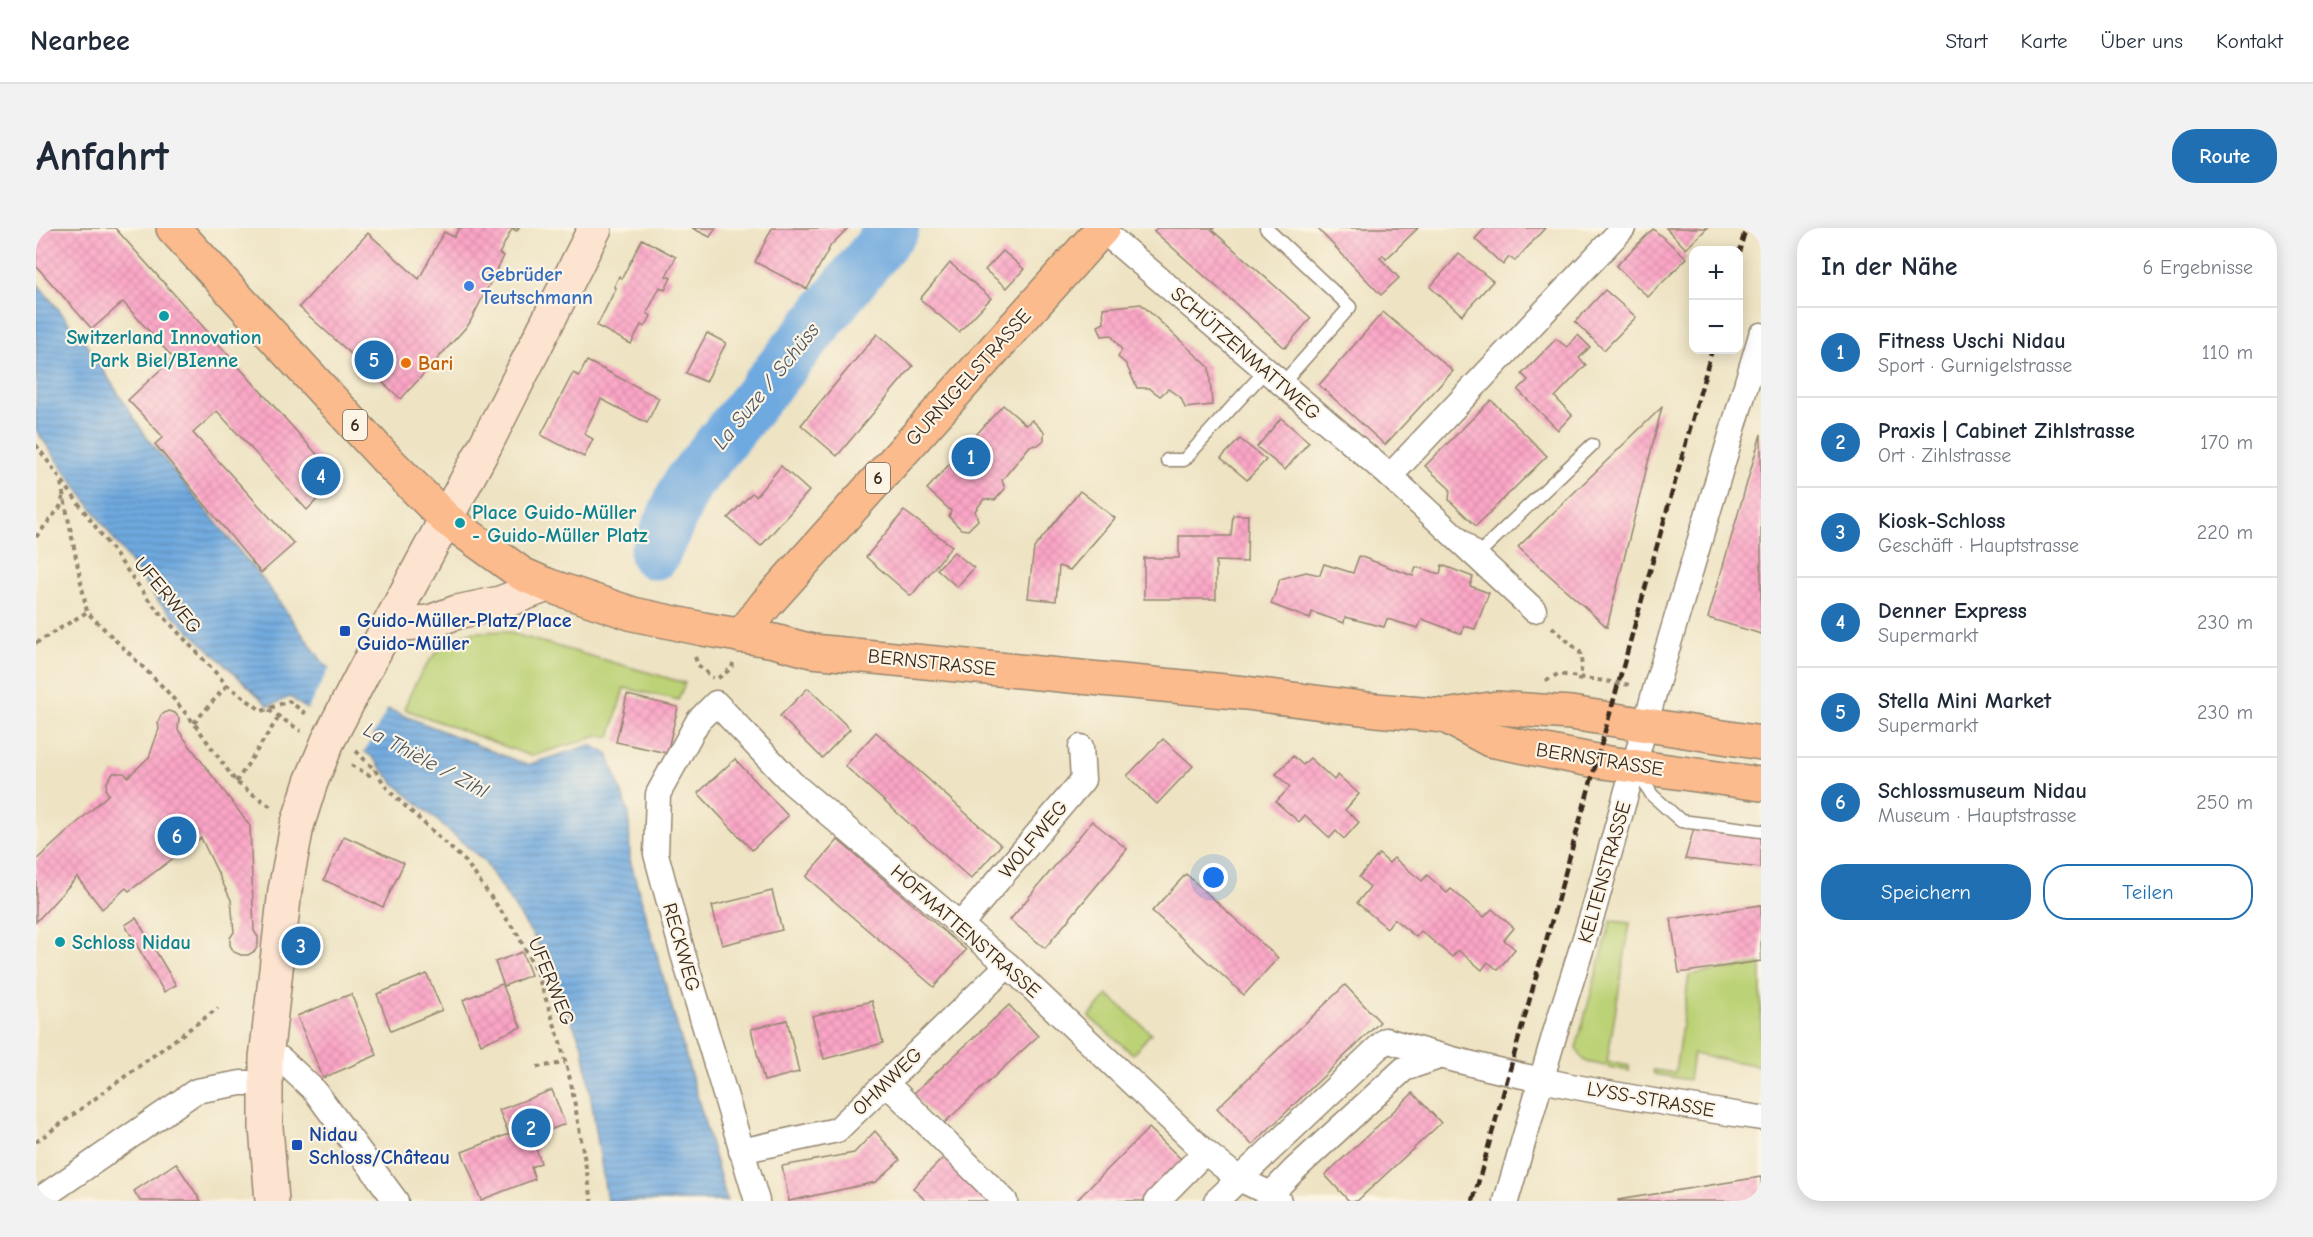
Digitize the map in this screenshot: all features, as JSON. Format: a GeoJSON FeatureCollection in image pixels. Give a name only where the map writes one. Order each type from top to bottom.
{"type":"FeatureCollection","features":[{"type":"Feature","properties":{"kind":"main road","name":"6"},"geometry":{"type":"LineString","coordinates":[[173,228],[390,463],[446,519]]}},
{"type":"Feature","properties":{"kind":"main road"},"geometry":{"type":"LineString","coordinates":[[272,1201],[266,1127],[266,1070],[285,890],[297,826],[311,782],[328,741],[446,519],[595,228]]}},
{"type":"Feature","properties":{"kind":"main road","name":"GURNIGELSTRASSE"},"geometry":{"type":"LineString","coordinates":[[741,636],[766,604],[1102,229]]}},
{"type":"Feature","properties":{"kind":"main road","name":"BERNSTRASSE"},"geometry":{"type":"LineString","coordinates":[[446,519],[522,574],[547,585],[633,614],[774,641],[812,651],[1211,690],[1445,716],[1497,708],[1571,713],[1761,743]]}},
{"type":"Feature","properties":{"kind":"main road"},"geometry":{"type":"LineString","coordinates":[[389,625],[430,622],[457,612],[500,603],[547,585]]}},
{"type":"Feature","properties":{"kind":"main road","name":"BERNSTRASSE"},"geometry":{"type":"LineString","coordinates":[[1445,716],[1490,740],[1596,761],[1761,784]]}},
{"type":"Feature","properties":{"kind":"street"},"geometry":{"type":"LineString","coordinates":[[1390,476],[1623,228]]}},
{"type":"Feature","properties":{"kind":"street","name":"SCHÜTZENMATTWEG"},"geometry":{"type":"LineString","coordinates":[[1102,229],[1390,476],[1534,610]]}},
{"type":"Feature","properties":{"kind":"street","name":"KELTENSTRASSE"},"geometry":{"type":"LineString","coordinates":[[1506,1201],[1594,909],[1645,725],[1761,335]]}},
{"type":"Feature","properties":{"kind":"street","name":"HOFMATTENSTRASSE"},"geometry":{"type":"LineString","coordinates":[[716,703],[792,783],[1008,965],[1205,1152],[1239,1179],[1275,1198]]}},
{"type":"Feature","properties":{"kind":"street","name":"RECKWEG"},"geometry":{"type":"LineString","coordinates":[[716,703],[698,721],[658,794],[657,854],[683,954],[757,1201]]}},
{"type":"Feature","properties":{"kind":"street","name":"WOLFWEG"},"geometry":{"type":"LineString","coordinates":[[961,924],[1083,780],[1081,747]]}},
{"type":"Feature","properties":{"kind":"street","name":"OHMWEG"},"geometry":{"type":"LineString","coordinates":[[741,1151],[837,1130],[1008,965]]}},
{"type":"Feature","properties":{"kind":"street","name":"LYSS-STRASSE"},"geometry":{"type":"LineString","coordinates":[[1239,1179],[1386,1040],[1439,1057],[1541,1079],[1761,1118]]}},
{"type":"Feature","properties":{"kind":"street"},"geometry":{"type":"LineString","coordinates":[[1275,1198],[1294,1170],[1404,1069],[1439,1057]]}},
{"type":"Feature","properties":{"kind":"street"},"geometry":{"type":"LineString","coordinates":[[37,1201],[196,1091],[241,1083],[281,1059],[315,1091],[396,1201]]}},
{"type":"Feature","properties":{"kind":"street"},"geometry":{"type":"LineString","coordinates":[[886,1083],[1005,1201]]}},
{"type":"Feature","properties":{"kind":"street"},"geometry":{"type":"LineString","coordinates":[[1157,1201],[1205,1152]]}},
{"type":"Feature","properties":{"kind":"street"},"geometry":{"type":"LineString","coordinates":[[1216,1201],[1239,1179]]}},
{"type":"Feature","properties":{"kind":"lane"},"geometry":{"type":"LineString","coordinates":[[1167,460],[1184,460],[1350,307],[1266,228]]}},
{"type":"Feature","properties":{"kind":"lane"},"geometry":{"type":"LineString","coordinates":[[1477,555],[1592,445]]}},
{"type":"Feature","properties":{"kind":"lane"},"geometry":{"type":"LineString","coordinates":[[1634,765],[1652,795],[1681,821],[1761,831]]}},
{"type":"Feature","properties":{"kind":"path","name":"UFERWEG"},"geometry":{"type":"LineString","coordinates":[[36,445],[151,603],[227,685],[262,711],[269,710],[297,728]]}},
{"type":"Feature","properties":{"kind":"path"},"geometry":{"type":"LineString","coordinates":[[36,537],[60,507],[63,494],[61,482]]}},
{"type":"Feature","properties":{"kind":"path"},"geometry":{"type":"LineString","coordinates":[[61,482],[87,612],[165,689],[194,723],[236,782],[297,826]]}},
{"type":"Feature","properties":{"kind":"path"},"geometry":{"type":"LineString","coordinates":[[1534,610],[1580,652],[1582,666],[1575,694]]}},
{"type":"Feature","properties":{"kind":"path"},"geometry":{"type":"LineString","coordinates":[[36,643],[87,612]]}},
{"type":"Feature","properties":{"kind":"path"},"geometry":{"type":"LineString","coordinates":[[716,703],[715,680],[732,668],[741,636]]}},
{"type":"Feature","properties":{"kind":"path"},"geometry":{"type":"LineString","coordinates":[[1558,674],[1629,684]]}},
{"type":"Feature","properties":{"kind":"path"},"geometry":{"type":"LineString","coordinates":[[194,723],[227,685]]}},
{"type":"Feature","properties":{"kind":"path"},"geometry":{"type":"LineString","coordinates":[[269,710],[289,701],[305,714]]}},
{"type":"Feature","properties":{"kind":"path"},"geometry":{"type":"LineString","coordinates":[[236,782],[279,717]]}},
{"type":"Feature","properties":{"kind":"path","name":"UFERWEG"},"geometry":{"type":"LineString","coordinates":[[362,755],[389,791],[466,862],[518,935],[537,973],[565,1063],[592,1201]]}},
{"type":"Feature","properties":{"kind":"path"},"geometry":{"type":"LineString","coordinates":[[351,765],[369,776],[375,770]]}},
{"type":"Feature","properties":{"kind":"path"},"geometry":{"type":"LineString","coordinates":[[36,1142],[218,1008]]}},
{"type":"Feature","properties":{"kind":"path"},"geometry":{"type":"LineString","coordinates":[[537,1067],[565,1063]]}},
{"type":"Feature","properties":{"kind":"green space"},"geometry":{"type":"Polygon","coordinates":[[[503,631],[685,683],[678,700],[624,688],[610,737],[599,736],[531,756],[404,709],[414,685],[428,662],[447,644],[470,633],[503,631]]]}},
{"type":"Feature","properties":{"kind":"green space"},"geometry":{"type":"Polygon","coordinates":[[[1611,921],[1630,923],[1607,1062],[1629,1066],[1629,1071],[1587,1062],[1576,1048],[1611,921]]]}},
{"type":"Feature","properties":{"kind":"green space"},"geometry":{"type":"Polygon","coordinates":[[[1761,964],[1761,1066],[1693,1054],[1689,1080],[1654,1074],[1653,1070],[1675,1073],[1689,975],[1761,964]]]}},
{"type":"Feature","properties":{"kind":"green space"},"geometry":{"type":"Polygon","coordinates":[[[1108,995],[1151,1033],[1133,1054],[1089,1017],[1108,995]]]}},
{"type":"Feature","properties":{"kind":"water","name":"La Thièle / Zihl"},"geometry":{"type":"Polygon","coordinates":[[[36,282],[85,342],[147,438],[264,581],[324,664],[385,708],[527,765],[590,745],[608,754],[629,814],[630,860],[727,1201],[607,1201],[583,1047],[536,940],[484,861],[393,782],[372,757],[290,697],[269,706],[158,601],[36,430],[36,282]]]}},
{"type":"Feature","properties":{"kind":"pier"},"geometry":{"type":"Polygon","coordinates":[[[331,665],[389,706],[363,754],[306,712],[331,665]]]}},
{"type":"Feature","properties":{"kind":"building"},"geometry":{"type":"Polygon","coordinates":[[[36,228],[115,228],[338,478],[307,510],[217,411],[193,433],[294,544],[261,573],[155,444],[163,437],[128,400],[173,358],[123,302],[92,329],[36,266],[36,228]]]}},
{"type":"Feature","properties":{"kind":"building"},"geometry":{"type":"Polygon","coordinates":[[[459,228],[519,228],[517,231],[512,229],[499,254],[504,256],[469,324],[401,399],[299,307],[368,233],[419,279],[444,232],[454,237],[459,228]]]}},
{"type":"Feature","properties":{"kind":"building"},"geometry":{"type":"Polygon","coordinates":[[[692,228],[716,228],[710,237],[692,228]]]}},
{"type":"Feature","properties":{"kind":"building"},"geometry":{"type":"Polygon","coordinates":[[[772,228],[848,228],[831,245],[807,289],[755,262],[772,228]]]}},
{"type":"Feature","properties":{"kind":"building"},"geometry":{"type":"Polygon","coordinates":[[[1157,228],[1214,228],[1212,230],[1311,318],[1285,348],[1154,231],[1157,228]]]}},
{"type":"Feature","properties":{"kind":"building"},"geometry":{"type":"Polygon","coordinates":[[[1317,228],[1418,228],[1386,259],[1383,255],[1380,258],[1399,278],[1381,295],[1317,228]]]}},
{"type":"Feature","properties":{"kind":"building"},"geometry":{"type":"Polygon","coordinates":[[[1485,228],[1545,228],[1515,261],[1509,257],[1503,265],[1475,239],[1485,228]]]}},
{"type":"Feature","properties":{"kind":"building"},"geometry":{"type":"Polygon","coordinates":[[[1666,228],[1707,228],[1689,246],[1686,249],[1666,228]]]}},
{"type":"Feature","properties":{"kind":"building"},"geometry":{"type":"Polygon","coordinates":[[[1653,229],[1687,258],[1648,297],[1616,266],[1653,229]]]}},
{"type":"Feature","properties":{"kind":"building"},"geometry":{"type":"Polygon","coordinates":[[[642,239],[676,257],[666,276],[671,278],[665,290],[660,287],[647,313],[651,316],[645,327],[641,325],[631,344],[597,326],[616,288],[614,287],[619,276],[622,278],[642,239]]]}},
{"type":"Feature","properties":{"kind":"building"},"geometry":{"type":"Polygon","coordinates":[[[1003,251],[1024,269],[1007,288],[985,270],[1003,251]]]}},
{"type":"Feature","properties":{"kind":"building"},"geometry":{"type":"Polygon","coordinates":[[[1459,254],[1493,281],[1462,315],[1430,287],[1459,254]]]}},
{"type":"Feature","properties":{"kind":"building"},"geometry":{"type":"Polygon","coordinates":[[[950,263],[991,298],[959,332],[920,299],[950,263]]]}},
{"type":"Feature","properties":{"kind":"building"},"geometry":{"type":"Polygon","coordinates":[[[1605,290],[1636,317],[1604,350],[1575,322],[1605,290]]]}},
{"type":"Feature","properties":{"kind":"building"},"geometry":{"type":"Polygon","coordinates":[[[1141,304],[1209,367],[1212,405],[1185,408],[1181,398],[1168,389],[1160,396],[1149,388],[1137,388],[1126,364],[1118,357],[1122,350],[1111,335],[1102,336],[1098,326],[1104,323],[1103,308],[1141,304]]]}},
{"type":"Feature","properties":{"kind":"building"},"geometry":{"type":"Polygon","coordinates":[[[1383,312],[1453,371],[1385,445],[1319,385],[1383,312]]]}},
{"type":"Feature","properties":{"kind":"building"},"geometry":{"type":"Polygon","coordinates":[[[707,333],[726,343],[706,382],[686,373],[707,333]]]}},
{"type":"Feature","properties":{"kind":"building"},"geometry":{"type":"Polygon","coordinates":[[[877,334],[913,366],[837,456],[801,425],[877,334]]]}},
{"type":"Feature","properties":{"kind":"building"},"geometry":{"type":"Polygon","coordinates":[[[1578,335],[1590,347],[1579,358],[1586,365],[1555,397],[1572,415],[1558,430],[1518,390],[1528,380],[1522,374],[1556,339],[1567,347],[1578,335]]]}},
{"type":"Feature","properties":{"kind":"building"},"geometry":{"type":"Polygon","coordinates":[[[587,361],[659,398],[647,423],[601,399],[584,434],[593,439],[584,457],[541,435],[573,373],[579,376],[587,361]]]}},
{"type":"Feature","properties":{"kind":"building"},"geometry":{"type":"Polygon","coordinates":[[[1491,400],[1547,456],[1476,526],[1449,500],[1450,489],[1425,466],[1491,400]]]}},
{"type":"Feature","properties":{"kind":"building"},"geometry":{"type":"Polygon","coordinates":[[[1003,405],[1026,425],[1032,420],[1044,432],[1044,440],[1038,445],[1030,446],[1002,480],[1005,489],[995,500],[984,499],[975,511],[978,520],[968,530],[961,529],[949,517],[951,511],[927,489],[1003,405]]]}},
{"type":"Feature","properties":{"kind":"building"},"geometry":{"type":"Polygon","coordinates":[[[1662,407],[1607,627],[1518,547],[1662,407]]]}},
{"type":"Feature","properties":{"kind":"building"},"geometry":{"type":"Polygon","coordinates":[[[1281,418],[1309,442],[1285,470],[1257,447],[1281,418]]]}},
{"type":"Feature","properties":{"kind":"building"},"geometry":{"type":"Polygon","coordinates":[[[1761,434],[1761,634],[1708,618],[1761,434]]]}},
{"type":"Feature","properties":{"kind":"building"},"geometry":{"type":"Polygon","coordinates":[[[1240,439],[1266,460],[1247,480],[1221,458],[1240,439]]]}},
{"type":"Feature","properties":{"kind":"building"},"geometry":{"type":"Polygon","coordinates":[[[781,466],[809,491],[761,546],[728,518],[752,493],[756,496],[781,466]]]}},
{"type":"Feature","properties":{"kind":"building"},"geometry":{"type":"Polygon","coordinates":[[[1080,491],[1115,518],[1070,570],[1059,566],[1056,601],[1028,598],[1034,548],[1080,491]]]}},
{"type":"Feature","properties":{"kind":"building"},"geometry":{"type":"Polygon","coordinates":[[[904,511],[952,546],[911,596],[866,557],[904,511]]]}},
{"type":"Feature","properties":{"kind":"building"},"geometry":{"type":"Polygon","coordinates":[[[1233,515],[1248,515],[1247,562],[1216,561],[1216,599],[1144,599],[1144,558],[1179,558],[1179,536],[1231,536],[1233,515]]]}},
{"type":"Feature","properties":{"kind":"building"},"geometry":{"type":"Polygon","coordinates":[[[954,552],[974,568],[957,587],[937,569],[954,552]]]}},
{"type":"Feature","properties":{"kind":"building"},"geometry":{"type":"Polygon","coordinates":[[[1359,556],[1413,576],[1416,567],[1440,574],[1442,565],[1473,577],[1470,586],[1489,593],[1475,629],[1464,626],[1462,634],[1422,619],[1418,628],[1387,619],[1384,627],[1345,617],[1344,623],[1312,612],[1310,619],[1271,604],[1280,579],[1306,572],[1320,575],[1324,564],[1353,573],[1359,556]]]}},
{"type":"Feature","properties":{"kind":"building"},"geometry":{"type":"Polygon","coordinates":[[[808,688],[850,729],[822,758],[780,716],[808,688]]]}},
{"type":"Feature","properties":{"kind":"building"},"geometry":{"type":"Polygon","coordinates":[[[627,695],[678,707],[667,753],[616,742],[627,695]]]}},
{"type":"Feature","properties":{"kind":"building","name":"Schloss Nidau"},"geometry":{"type":"Polygon","coordinates":[[[168,711],[175,713],[179,718],[178,730],[250,826],[254,931],[258,937],[258,945],[255,951],[248,955],[234,952],[230,945],[230,938],[234,932],[231,900],[201,838],[129,891],[126,888],[102,909],[77,877],[36,922],[36,860],[109,794],[106,791],[107,782],[113,773],[124,773],[128,777],[149,757],[159,729],[158,722],[161,715],[168,711]]]}},
{"type":"Feature","properties":{"kind":"building"},"geometry":{"type":"Polygon","coordinates":[[[876,732],[1001,845],[971,879],[845,766],[876,732]]]}},
{"type":"Feature","properties":{"kind":"building"},"geometry":{"type":"Polygon","coordinates":[[[1163,739],[1193,766],[1157,804],[1127,776],[1163,739]]]}},
{"type":"Feature","properties":{"kind":"building"},"geometry":{"type":"Polygon","coordinates":[[[1293,756],[1303,765],[1310,758],[1334,780],[1338,775],[1359,794],[1345,810],[1359,822],[1344,839],[1336,831],[1330,838],[1305,815],[1299,822],[1276,802],[1290,787],[1276,774],[1293,756]]]}},
{"type":"Feature","properties":{"kind":"building"},"geometry":{"type":"Polygon","coordinates":[[[735,759],[788,816],[752,850],[698,793],[735,759]]]}},
{"type":"Feature","properties":{"kind":"building"},"geometry":{"type":"Polygon","coordinates":[[[1092,821],[1127,849],[1045,948],[1010,920],[1092,821]]]}},
{"type":"Feature","properties":{"kind":"building"},"geometry":{"type":"Polygon","coordinates":[[[1694,828],[1732,834],[1761,834],[1761,868],[1685,859],[1694,828]]]}},
{"type":"Feature","properties":{"kind":"building"},"geometry":{"type":"Polygon","coordinates":[[[344,836],[404,863],[383,907],[324,880],[344,836]]]}},
{"type":"Feature","properties":{"kind":"building"},"geometry":{"type":"Polygon","coordinates":[[[838,840],[966,950],[934,987],[806,877],[838,840]]]}},
{"type":"Feature","properties":{"kind":"building"},"geometry":{"type":"Polygon","coordinates":[[[1379,854],[1389,863],[1394,858],[1422,881],[1427,875],[1447,893],[1451,889],[1484,917],[1492,909],[1514,928],[1504,940],[1515,949],[1498,970],[1488,962],[1482,970],[1458,950],[1452,957],[1421,931],[1416,937],[1394,919],[1387,928],[1357,903],[1370,887],[1359,877],[1379,854]]]}},
{"type":"Feature","properties":{"kind":"building"},"geometry":{"type":"Polygon","coordinates":[[[1186,874],[1278,958],[1244,995],[1152,911],[1186,874]]]}},
{"type":"Feature","properties":{"kind":"building"},"geometry":{"type":"Polygon","coordinates":[[[772,891],[782,930],[722,945],[712,906],[772,891]]]}},
{"type":"Feature","properties":{"kind":"building"},"geometry":{"type":"Polygon","coordinates":[[[1761,905],[1761,961],[1679,973],[1671,919],[1761,905]]]}},
{"type":"Feature","properties":{"kind":"building"},"geometry":{"type":"Polygon","coordinates":[[[136,918],[176,985],[164,992],[125,925],[136,918]]]}},
{"type":"Feature","properties":{"kind":"building"},"geometry":{"type":"Polygon","coordinates":[[[522,952],[531,975],[504,986],[495,962],[522,952]]]}},
{"type":"Feature","properties":{"kind":"building"},"geometry":{"type":"Polygon","coordinates":[[[427,974],[442,1010],[391,1031],[377,994],[427,974]]]}},
{"type":"Feature","properties":{"kind":"building"},"geometry":{"type":"Polygon","coordinates":[[[502,984],[521,1027],[481,1044],[463,1000],[502,984]]]}},
{"type":"Feature","properties":{"kind":"building"},"geometry":{"type":"Polygon","coordinates":[[[1345,985],[1380,1022],[1252,1145],[1217,1108],[1345,985]]]}},
{"type":"Feature","properties":{"kind":"building"},"geometry":{"type":"Polygon","coordinates":[[[351,994],[377,1055],[323,1078],[297,1016],[351,994]]]}},
{"type":"Feature","properties":{"kind":"building"},"geometry":{"type":"Polygon","coordinates":[[[872,1001],[883,1043],[824,1059],[812,1016],[872,1001]]]}},
{"type":"Feature","properties":{"kind":"building"},"geometry":{"type":"Polygon","coordinates":[[[1009,1005],[1038,1036],[942,1125],[913,1094],[1009,1005]]]}},
{"type":"Feature","properties":{"kind":"building"},"geometry":{"type":"Polygon","coordinates":[[[787,1020],[799,1072],[764,1081],[751,1029],[787,1020]]]}},
{"type":"Feature","properties":{"kind":"building"},"geometry":{"type":"Polygon","coordinates":[[[552,1090],[565,1124],[532,1137],[541,1163],[531,1167],[535,1179],[481,1200],[462,1152],[509,1134],[499,1110],[552,1090]]]}},
{"type":"Feature","properties":{"kind":"building"},"geometry":{"type":"Polygon","coordinates":[[[1413,1093],[1441,1123],[1357,1201],[1349,1201],[1325,1175],[1413,1093]]]}},
{"type":"Feature","properties":{"kind":"building"},"geometry":{"type":"Polygon","coordinates":[[[1149,1128],[1183,1161],[1143,1201],[1076,1201],[1149,1128]]]}},
{"type":"Feature","properties":{"kind":"building"},"geometry":{"type":"Polygon","coordinates":[[[875,1131],[900,1160],[876,1182],[789,1201],[782,1166],[854,1153],[875,1131]]]}},
{"type":"Feature","properties":{"kind":"building"},"geometry":{"type":"Polygon","coordinates":[[[944,1157],[989,1201],[926,1201],[913,1188],[944,1157]]]}},
{"type":"Feature","properties":{"kind":"building"},"geometry":{"type":"Polygon","coordinates":[[[176,1163],[201,1201],[140,1201],[134,1191],[176,1163]]]}},
{"type":"Feature","properties":{"kind":"building"},"geometry":{"type":"Polygon","coordinates":[[[1761,1177],[1761,1201],[1618,1201],[1618,1200],[1761,1177]]]}},
{"type":"Feature","properties":{"kind":"waterway","name":"La Suze / Schüss"},"geometry":{"type":"LineString","coordinates":[[655,554],[687,484],[894,228]]}},
{"type":"Feature","properties":{"kind":"railway"},"geometry":{"type":"LineString","coordinates":[[1741,246],[1746,228]]}},
{"type":"Feature","properties":{"kind":"railway"},"geometry":{"type":"LineString","coordinates":[[1473,1201],[1711,354]]}},
{"type":"Feature","properties":{"kind":"place","name":"Gebrüder Teutschmann"},"geometry":{"type":"Point","coordinates":[469,286]}},
{"type":"Feature","properties":{"kind":"place","name":"Switzerland Innovation Park Biel/BIenne"},"geometry":{"type":"Point","coordinates":[164,316]}},
{"type":"Feature","properties":{"kind":"place","name":"Stella Mini Market"},"geometry":{"type":"Point","coordinates":[374,360]}},
{"type":"Feature","properties":{"kind":"place","name":"Bari"},"geometry":{"type":"Point","coordinates":[406,363]}},
{"type":"Feature","properties":{"kind":"place","name":"Fitness Uschi Nidau"},"geometry":{"type":"Point","coordinates":[971,457]}},
{"type":"Feature","properties":{"kind":"place","name":"Denner Express"},"geometry":{"type":"Point","coordinates":[321,476]}},
{"type":"Feature","properties":{"kind":"place","name":"Place Guido-Müller - Guido-Müller Platz"},"geometry":{"type":"Point","coordinates":[460,523]}},
{"type":"Feature","properties":{"kind":"place","name":"Guido-Müller-Platz/Place Guido-Müller"},"geometry":{"type":"Point","coordinates":[345,631]}},
{"type":"Feature","properties":{"kind":"place","name":"Schlossmuseum Nidau"},"geometry":{"type":"Point","coordinates":[177,836]}},
{"type":"Feature","properties":{"kind":"place","name":"Schloss Nidau"},"geometry":{"type":"Point","coordinates":[60,942]}},
{"type":"Feature","properties":{"kind":"place","name":"Kiosk-Schloss"},"geometry":{"type":"Point","coordinates":[301,946]}},
{"type":"Feature","properties":{"kind":"place","name":"Praxis | Cabinet Zihlstrasse"},"geometry":{"type":"Point","coordinates":[531,1128]}},
{"type":"Feature","properties":{"kind":"place","name":"Nidau Schloss/Château"},"geometry":{"type":"Point","coordinates":[297,1145]}}]}
